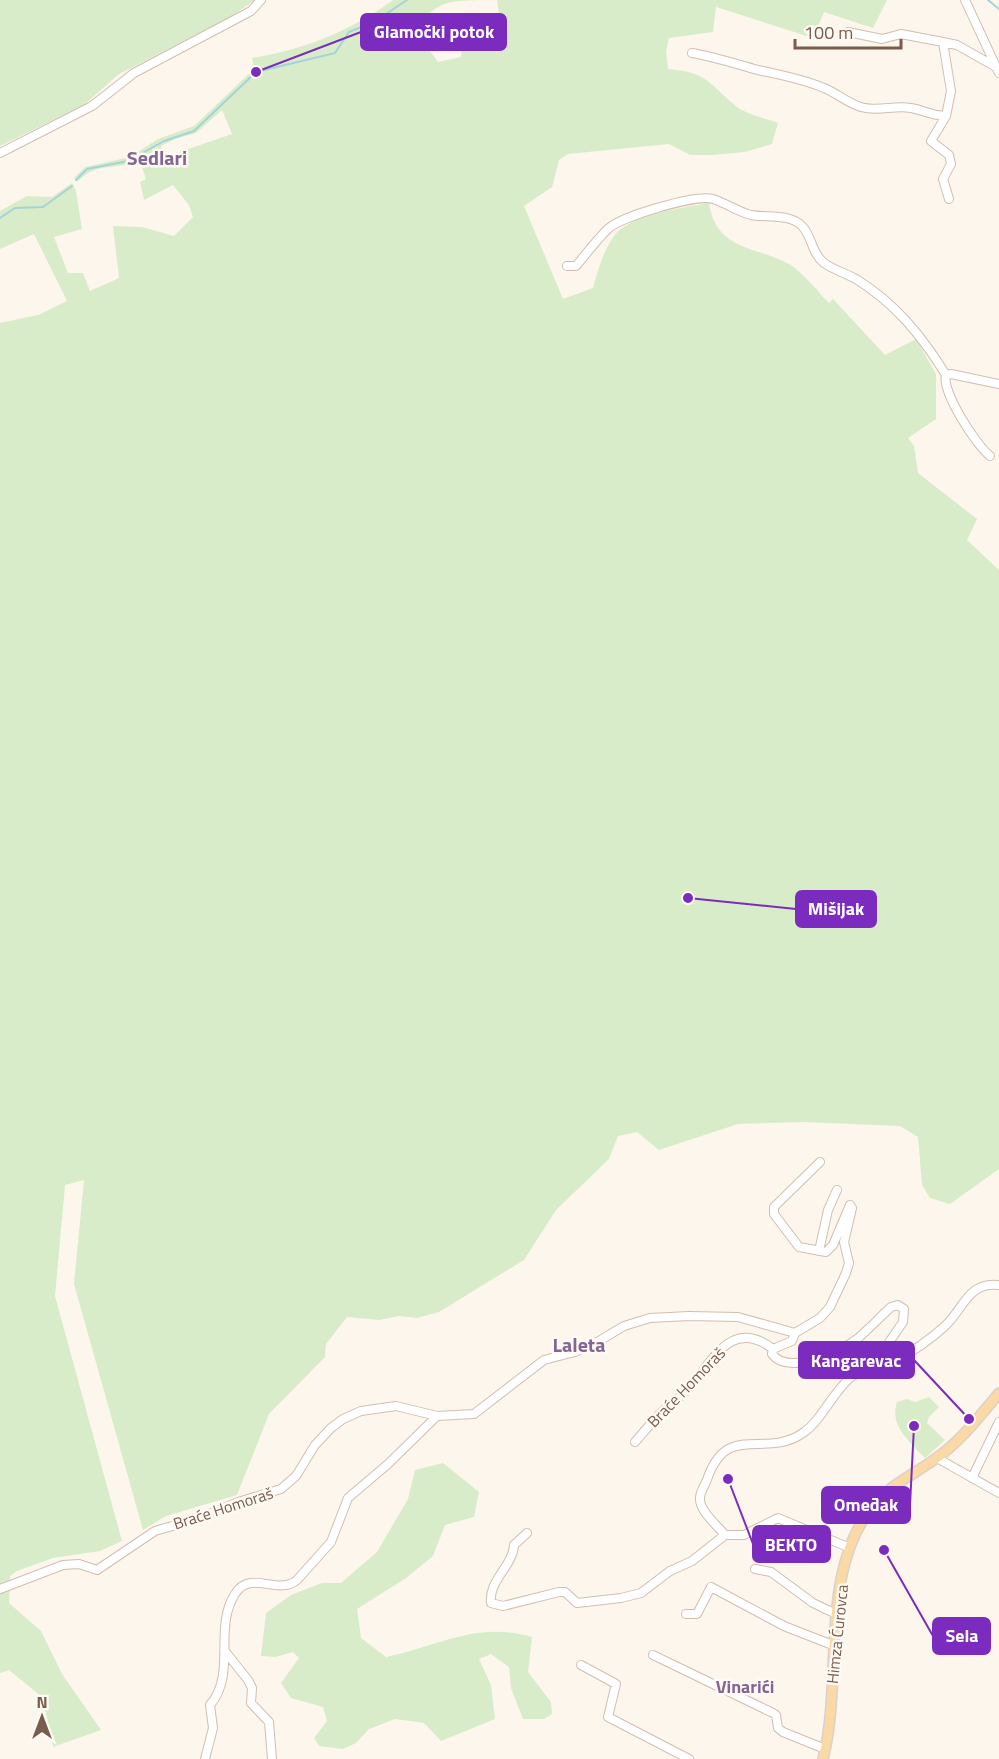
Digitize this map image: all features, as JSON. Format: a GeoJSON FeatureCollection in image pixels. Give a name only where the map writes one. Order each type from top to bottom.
{"type":"FeatureCollection","features":[{"type":"Feature","properties":{"kind":"main road","name":"Himza Ćurovca"},"geometry":{"type":"LineString","coordinates":[[824,1754],[836,1614],[850,1548],[858,1530],[876,1502],[889,1490],[937,1458],[980,1416],[999,1393]]}},
{"type":"Feature","properties":{"kind":"street"},"geometry":{"type":"LineString","coordinates":[[0,153],[92,106],[134,73],[251,11],[261,0]]}},
{"type":"Feature","properties":{"kind":"street"},"geometry":{"type":"LineString","coordinates":[[966,0],[998,70]]}},
{"type":"Feature","properties":{"kind":"street"},"geometry":{"type":"LineString","coordinates":[[848,32],[882,39],[901,34],[957,45],[998,70]]}},
{"type":"Feature","properties":{"kind":"street"},"geometry":{"type":"LineString","coordinates":[[943,42],[951,91],[945,116],[931,141],[949,155],[951,164],[944,179],[949,200]]}},
{"type":"Feature","properties":{"kind":"street"},"geometry":{"type":"LineString","coordinates":[[692,53],[723,58],[795,78],[827,89],[858,106],[875,110],[912,108],[925,114],[945,116]]}},
{"type":"Feature","properties":{"kind":"street"},"geometry":{"type":"LineString","coordinates":[[567,266],[576,266],[611,227],[659,207],[712,198],[752,215],[772,215],[793,221],[804,228],[821,261],[841,274],[855,279],[901,314],[923,338],[946,375],[945,388],[948,397],[965,420],[974,440],[990,456]]}},
{"type":"Feature","properties":{"kind":"street"},"geometry":{"type":"LineString","coordinates":[[946,375],[999,384]]}},
{"type":"Feature","properties":{"kind":"street"},"geometry":{"type":"LineString","coordinates":[[773,1349],[787,1345],[795,1333],[820,1318],[830,1307],[849,1263],[844,1242],[852,1206],[846,1207],[830,1250],[819,1251],[805,1250],[794,1243],[773,1211],[820,1162]]}},
{"type":"Feature","properties":{"kind":"street"},"geometry":{"type":"LineString","coordinates":[[819,1251],[828,1210],[837,1190]]}},
{"type":"Feature","properties":{"kind":"street"},"geometry":{"type":"LineString","coordinates":[[725,1535],[699,1500],[715,1461],[723,1451],[740,1443],[788,1442],[804,1432],[849,1378],[866,1369],[893,1363],[943,1328],[973,1291],[984,1285],[999,1285]]}},
{"type":"Feature","properties":{"kind":"street","name":"Braće Homoraš"},"geometry":{"type":"LineString","coordinates":[[635,1442],[662,1412],[691,1386],[708,1361],[733,1340],[742,1337],[752,1338],[773,1349],[772,1354],[775,1358],[791,1364],[820,1358],[857,1339],[891,1307],[898,1305],[904,1309],[903,1322],[876,1361],[875,1368]]}},
{"type":"Feature","properties":{"kind":"street","name":"Braće Homoraš"},"geometry":{"type":"LineString","coordinates":[[0,1589],[63,1565],[79,1564],[97,1570],[155,1531],[197,1519],[237,1502],[281,1489],[296,1476],[315,1445],[343,1419],[361,1412],[396,1406],[437,1416],[474,1414],[544,1360],[575,1352],[624,1326],[650,1318],[738,1317],[795,1333]]}},
{"type":"Feature","properties":{"kind":"street"},"geometry":{"type":"LineString","coordinates":[[205,1759],[213,1728],[210,1705],[216,1698],[224,1677],[228,1614],[235,1594],[244,1585],[253,1582],[280,1587],[291,1585],[297,1580],[331,1542],[348,1498],[388,1464],[437,1416]]}},
{"type":"Feature","properties":{"kind":"street"},"geometry":{"type":"LineString","coordinates":[[972,1478],[999,1422]]}},
{"type":"Feature","properties":{"kind":"street"},"geometry":{"type":"LineString","coordinates":[[937,1458],[999,1493]]}},
{"type":"Feature","properties":{"kind":"street"},"geometry":{"type":"LineString","coordinates":[[527,1533],[514,1545],[514,1554],[492,1592],[491,1603],[503,1606],[559,1592],[565,1592],[577,1604],[634,1596],[670,1570],[692,1561],[725,1535],[744,1534],[778,1518],[850,1548]]}},
{"type":"Feature","properties":{"kind":"street"},"geometry":{"type":"LineString","coordinates":[[755,1569],[771,1572],[813,1604],[836,1614]]}},
{"type":"Feature","properties":{"kind":"street"},"geometry":{"type":"LineString","coordinates":[[686,1614],[697,1614],[711,1587],[784,1626],[834,1646]]}},
{"type":"Feature","properties":{"kind":"street"},"geometry":{"type":"LineString","coordinates":[[224,1650],[248,1680],[252,1688],[251,1703],[268,1722],[272,1759]]}},
{"type":"Feature","properties":{"kind":"street"},"geometry":{"type":"LineString","coordinates":[[652,1655],[773,1713],[776,1715],[778,1728],[824,1754]]}},
{"type":"Feature","properties":{"kind":"street"},"geometry":{"type":"LineString","coordinates":[[581,1665],[616,1684],[608,1717],[689,1759]]}},
{"type":"Feature","properties":{"kind":"green space"},"geometry":{"type":"Polygon","coordinates":[[[0,0],[255,0],[229,18],[119,74],[84,105],[0,146],[0,0]]]}},
{"type":"Feature","properties":{"kind":"green space"},"geometry":{"type":"Polygon","coordinates":[[[393,0],[480,0],[450,2],[436,8],[414,28],[438,62],[461,57],[465,42],[473,32],[500,22],[497,0],[887,0],[873,28],[824,12],[813,38],[716,7],[713,32],[669,38],[666,51],[668,69],[700,76],[741,110],[778,123],[772,144],[745,152],[713,155],[690,155],[669,144],[568,154],[559,160],[552,187],[524,206],[563,299],[593,288],[607,248],[621,229],[644,217],[709,203],[713,219],[729,239],[795,268],[829,303],[833,299],[885,355],[916,339],[936,374],[936,419],[908,438],[914,446],[918,473],[977,519],[967,540],[999,570],[999,1169],[950,1204],[930,1198],[922,1185],[918,1137],[900,1126],[802,1122],[738,1124],[659,1150],[637,1132],[618,1136],[609,1159],[556,1210],[524,1260],[439,1312],[417,1318],[399,1316],[379,1320],[347,1317],[326,1344],[325,1357],[269,1414],[237,1495],[166,1516],[143,1530],[74,1284],[84,1180],[65,1185],[55,1296],[122,1541],[100,1551],[53,1558],[17,1571],[10,1576],[9,1603],[41,1631],[62,1674],[101,1730],[53,1747],[43,1698],[9,1670],[0,1673],[0,323],[38,315],[67,301],[34,234],[0,249],[0,211],[27,196],[52,197],[72,183],[76,191],[82,229],[54,237],[68,273],[83,273],[90,291],[119,278],[113,226],[142,227],[174,236],[193,217],[189,205],[173,185],[144,200],[140,182],[146,179],[139,159],[123,165],[101,168],[85,175],[77,182],[74,178],[85,167],[130,157],[158,139],[194,126],[254,69],[252,58],[290,50],[326,38],[393,0]],[[222,110],[196,133],[161,146],[165,157],[232,134],[222,110]]]}},
{"type":"Feature","properties":{"kind":"green space"},"geometry":{"type":"Polygon","coordinates":[[[929,1397],[939,1407],[929,1417],[927,1423],[945,1440],[925,1458],[902,1433],[895,1411],[897,1402],[907,1399],[915,1402],[929,1397]]]}},
{"type":"Feature","properties":{"kind":"green space"},"geometry":{"type":"Polygon","coordinates":[[[443,1463],[479,1492],[474,1517],[445,1525],[433,1556],[406,1578],[357,1609],[361,1638],[386,1657],[476,1633],[512,1633],[532,1637],[528,1672],[551,1702],[552,1714],[544,1719],[523,1719],[511,1688],[509,1667],[491,1654],[479,1659],[491,1685],[495,1719],[441,1741],[424,1723],[395,1719],[369,1729],[356,1743],[343,1749],[319,1746],[314,1738],[327,1721],[323,1707],[291,1698],[281,1683],[299,1658],[293,1652],[275,1657],[261,1656],[266,1613],[291,1595],[322,1583],[341,1583],[377,1552],[408,1499],[415,1470],[443,1463]]]}},
{"type":"Feature","properties":{"kind":"waterway"},"geometry":{"type":"LineString","coordinates":[[76,180],[87,169],[128,161],[164,141],[194,131],[256,72],[335,53],[349,32],[374,22],[407,0]]}},
{"type":"Feature","properties":{"kind":"waterway"},"geometry":{"type":"LineString","coordinates":[[988,0],[999,9]]}},
{"type":"Feature","properties":{"kind":"waterway"},"geometry":{"type":"LineString","coordinates":[[0,218],[15,208],[43,207],[72,186]]}},
{"type":"Feature","properties":{"kind":"place","name":"Glamočki potok"},"geometry":{"type":"Point","coordinates":[256,72]}},
{"type":"Feature","properties":{"kind":"place","name":"Mišijak"},"geometry":{"type":"Point","coordinates":[688,898]}},
{"type":"Feature","properties":{"kind":"place","name":"Kangarevac"},"geometry":{"type":"Point","coordinates":[969,1419]}},
{"type":"Feature","properties":{"kind":"place","name":"Omeđak"},"geometry":{"type":"Point","coordinates":[914,1426]}},
{"type":"Feature","properties":{"kind":"place","name":"BEKTO"},"geometry":{"type":"Point","coordinates":[728,1479]}},
{"type":"Feature","properties":{"kind":"place","name":"Sela"},"geometry":{"type":"Point","coordinates":[884,1550]}},
{"type":"Feature","properties":{"kind":"district","name":"Sedlari"},"geometry":{"type":"Point","coordinates":[157,157]}},
{"type":"Feature","properties":{"kind":"district","name":"Laleta"},"geometry":{"type":"Point","coordinates":[579,1344]}},
{"type":"Feature","properties":{"kind":"district","name":"Vinarići"},"geometry":{"type":"Point","coordinates":[745,1686]}}]}
